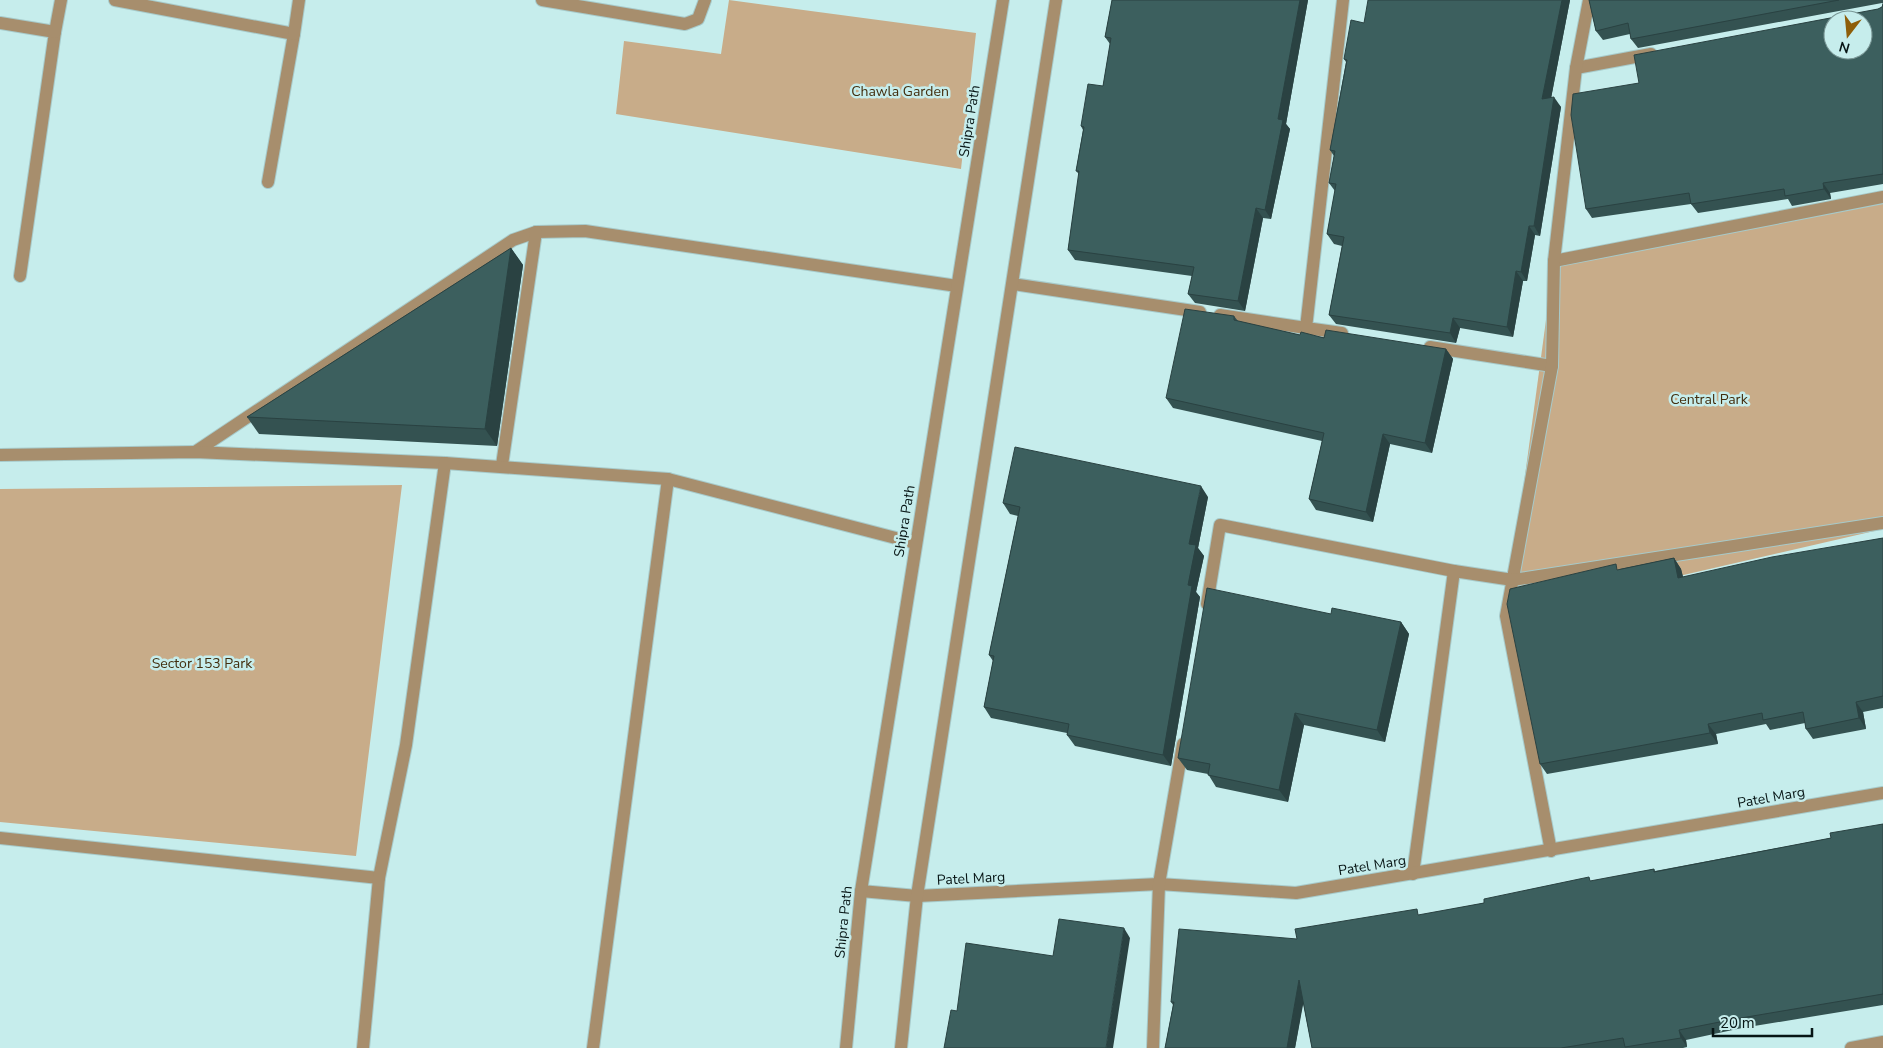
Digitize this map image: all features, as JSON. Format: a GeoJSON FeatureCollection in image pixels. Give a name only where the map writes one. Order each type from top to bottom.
{"type":"FeatureCollection","features":[{"type":"Feature","properties":{"kind":"street"},"geometry":{"type":"LineString","coordinates":[[20,276],[61,0]]}},
{"type":"Feature","properties":{"kind":"street"},"geometry":{"type":"LineString","coordinates":[[115,0],[294,34]]}},
{"type":"Feature","properties":{"kind":"street"},"geometry":{"type":"LineString","coordinates":[[268,182],[299,0]]}},
{"type":"Feature","properties":{"kind":"street"},"geometry":{"type":"LineString","coordinates":[[542,0],[685,24],[698,19],[705,0]]}},
{"type":"Feature","properties":{"kind":"street","name":"Shipra Path"},"geometry":{"type":"LineString","coordinates":[[846,1048],[861,891],[1003,0]]}},
{"type":"Feature","properties":{"kind":"street"},"geometry":{"type":"LineString","coordinates":[[901,1048],[917,896],[1056,0]]}},
{"type":"Feature","properties":{"kind":"street"},"geometry":{"type":"LineString","coordinates":[[1306,328],[1343,0]]}},
{"type":"Feature","properties":{"kind":"street"},"geometry":{"type":"LineString","coordinates":[[1551,851],[1506,616],[1552,366],[1554,261],[1576,68],[1589,0]]}},
{"type":"Feature","properties":{"kind":"street"},"geometry":{"type":"LineString","coordinates":[[0,23],[55,32]]}},
{"type":"Feature","properties":{"kind":"street"},"geometry":{"type":"LineString","coordinates":[[1576,68],[1662,52]]}},
{"type":"Feature","properties":{"kind":"street"},"geometry":{"type":"LineString","coordinates":[[1554,261],[1883,197]]}},
{"type":"Feature","properties":{"kind":"street"},"geometry":{"type":"LineString","coordinates":[[195,452],[513,240],[536,232],[585,231],[957,286]]}},
{"type":"Feature","properties":{"kind":"street"},"geometry":{"type":"LineString","coordinates":[[502,465],[536,232]]}},
{"type":"Feature","properties":{"kind":"street"},"geometry":{"type":"LineString","coordinates":[[1013,284],[1355,336]]}},
{"type":"Feature","properties":{"kind":"street"},"geometry":{"type":"LineString","coordinates":[[1414,345],[1552,366]]}},
{"type":"Feature","properties":{"kind":"street"},"geometry":{"type":"LineString","coordinates":[[0,454],[195,452],[502,465],[668,479],[915,543]]}},
{"type":"Feature","properties":{"kind":"street"},"geometry":{"type":"LineString","coordinates":[[363,1048],[379,878],[406,745],[445,463]]}},
{"type":"Feature","properties":{"kind":"street"},"geometry":{"type":"LineString","coordinates":[[593,1048],[668,479]]}},
{"type":"Feature","properties":{"kind":"street"},"geometry":{"type":"LineString","coordinates":[[1206,612],[1220,525],[1454,571],[1513,580],[1883,523]]}},
{"type":"Feature","properties":{"kind":"street"},"geometry":{"type":"LineString","coordinates":[[1413,874],[1454,571]]}},
{"type":"Feature","properties":{"kind":"street"},"geometry":{"type":"LineString","coordinates":[[1153,1048],[1159,884],[1186,729]]}},
{"type":"Feature","properties":{"kind":"street","name":"Patel Marg"},"geometry":{"type":"LineString","coordinates":[[861,891],[917,896],[1159,884],[1296,893],[1883,793]]}},
{"type":"Feature","properties":{"kind":"street"},"geometry":{"type":"LineString","coordinates":[[0,838],[379,878]]}},
{"type":"Feature","properties":{"kind":"street"},"geometry":{"type":"LineString","coordinates":[[1851,1048],[1883,1042]]}},
{"type":"Feature","properties":{"kind":"green space","name":"Chawla Garden"},"geometry":{"type":"Polygon","coordinates":[[[729,0],[976,33],[961,169],[616,114],[624,41],[721,54],[729,0]]]}},
{"type":"Feature","properties":{"kind":"green space","name":"Central Park"},"geometry":{"type":"Polygon","coordinates":[[[1883,197],[1883,529],[1506,616],[1554,261],[1883,197]]]}},
{"type":"Feature","properties":{"kind":"green space","name":"Sector 153 Park"},"geometry":{"type":"Polygon","coordinates":[[[402,485],[356,856],[0,822],[0,489],[402,485]]]}},
{"type":"Feature","properties":{"kind":"building"},"geometry":{"type":"Polygon","coordinates":[[[1112,0],[1300,0],[1278,119],[1283,120],[1265,210],[1256,208],[1238,301],[1188,294],[1194,267],[1068,250],[1079,171],[1076,171],[1084,127],[1081,126],[1088,84],[1103,86],[1111,38],[1105,37],[1112,0]]]}},
{"type":"Feature","properties":{"kind":"building"},"geometry":{"type":"Polygon","coordinates":[[[1368,0],[1562,0],[1542,99],[1554,97],[1534,226],[1529,226],[1521,272],[1516,271],[1507,327],[1453,318],[1450,333],[1329,315],[1344,237],[1327,234],[1336,184],[1329,183],[1335,151],[1330,150],[1347,60],[1344,59],[1351,20],[1364,23],[1368,0]]]}},
{"type":"Feature","properties":{"kind":"building"},"geometry":{"type":"Polygon","coordinates":[[[1589,0],[1839,0],[1631,39],[1628,23],[1596,31],[1589,0]]]}},
{"type":"Feature","properties":{"kind":"building"},"geometry":{"type":"Polygon","coordinates":[[[1883,4],[1883,174],[1823,183],[1824,189],[1785,196],[1784,189],[1691,204],[1689,193],[1586,209],[1571,115],[1573,94],[1639,83],[1634,55],[1823,19],[1823,60],[1873,60],[1873,10],[1878,9],[1883,4]]]}},
{"type":"Feature","properties":{"kind":"building"},"geometry":{"type":"Polygon","coordinates":[[[511,248],[485,429],[247,417],[511,248]]]}},
{"type":"Feature","properties":{"kind":"building"},"geometry":{"type":"Polygon","coordinates":[[[1185,309],[1234,316],[1234,320],[1300,335],[1301,332],[1324,338],[1326,330],[1446,349],[1425,443],[1383,434],[1366,512],[1309,499],[1324,433],[1166,398],[1185,309]]]}},
{"type":"Feature","properties":{"kind":"building"},"geometry":{"type":"Polygon","coordinates":[[[1015,447],[1201,486],[1189,544],[1196,545],[1188,585],[1192,586],[1163,755],[1067,735],[1069,724],[984,707],[994,656],[989,655],[1020,507],[1003,503],[1015,447]]]}},
{"type":"Feature","properties":{"kind":"building"},"geometry":{"type":"Polygon","coordinates":[[[1883,538],[1883,696],[1856,702],[1859,718],[1806,729],[1803,712],[1763,720],[1762,713],[1708,724],[1710,733],[1540,764],[1507,604],[1510,589],[1616,564],[1617,570],[1674,558],[1678,578],[1772,557],[1883,538]]]}},
{"type":"Feature","properties":{"kind":"building"},"geometry":{"type":"Polygon","coordinates":[[[1207,588],[1331,614],[1332,608],[1401,622],[1377,730],[1295,713],[1279,790],[1208,775],[1210,764],[1178,758],[1207,588]]]}},
{"type":"Feature","properties":{"kind":"building"},"geometry":{"type":"Polygon","coordinates":[[[1883,824],[1883,994],[1679,1030],[1681,1038],[1625,1047],[1623,1038],[1561,1048],[1312,1048],[1299,980],[1287,1048],[1165,1048],[1174,1002],[1171,1002],[1179,929],[1297,939],[1295,929],[1417,909],[1418,915],[1484,903],[1484,899],[1589,877],[1590,881],[1654,869],[1654,872],[1831,838],[1830,833],[1883,824]]]}},
{"type":"Feature","properties":{"kind":"building"},"geometry":{"type":"Polygon","coordinates":[[[1059,919],[1124,928],[1106,1048],[944,1048],[951,1010],[957,1011],[966,943],[1053,956],[1059,919]]]}}]}
